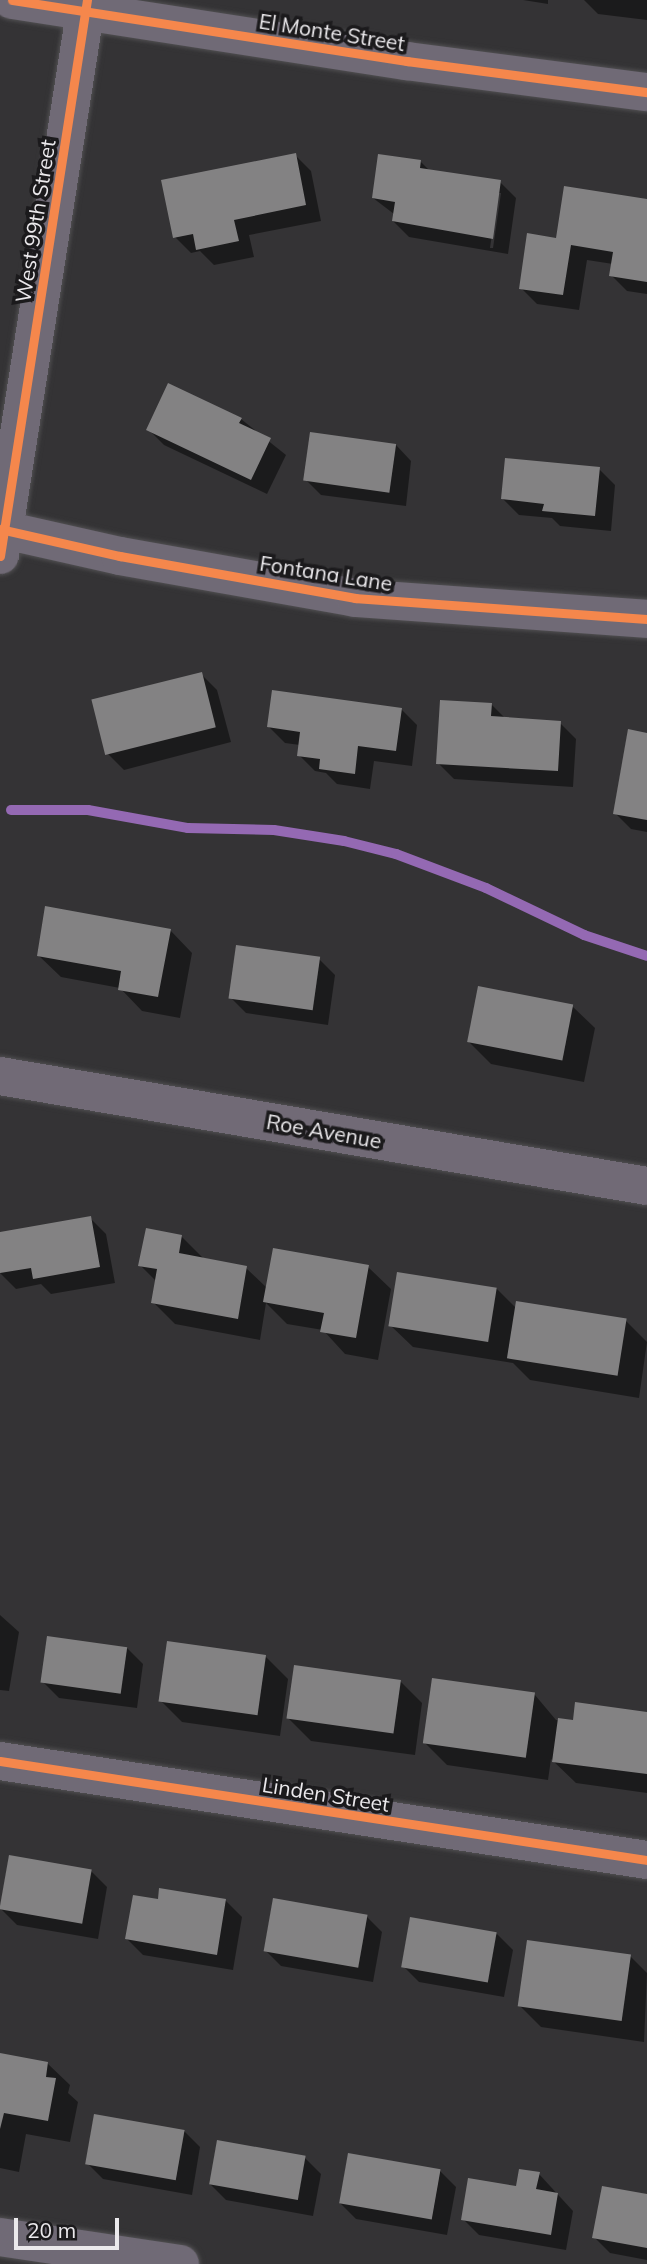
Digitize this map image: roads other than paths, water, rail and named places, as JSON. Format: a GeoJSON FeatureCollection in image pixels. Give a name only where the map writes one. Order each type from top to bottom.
{"type":"FeatureCollection","features":[{"type":"Feature","properties":{"kind":"main road","name":"Roe Avenue"},"geometry":{"type":"LineString","coordinates":[[0,1076],[647,1186]]}},
{"type":"Feature","properties":{"kind":"street","name":"El Monte Street"},"geometry":{"type":"LineString","coordinates":[[12,0],[86,6],[407,61],[647,92]]}},
{"type":"Feature","properties":{"kind":"street","name":"West 99th Street"},"geometry":{"type":"LineString","coordinates":[[1,538],[86,6]]}},
{"type":"Feature","properties":{"kind":"street","name":"Fontana Lane"},"geometry":{"type":"LineString","coordinates":[[1,538],[121,556],[355,598],[647,619]]}},
{"type":"Feature","properties":{"kind":"street","name":"Linden Street"},"geometry":{"type":"LineString","coordinates":[[0,1761],[647,1860]]}},
{"type":"Feature","properties":{"kind":"street"},"geometry":{"type":"LineString","coordinates":[[0,2237],[180,2264]]}},
{"type":"Feature","properties":{"kind":"waterway"},"geometry":{"type":"LineString","coordinates":[[11,810],[88,810],[188,828],[274,830],[344,841],[396,854],[486,888],[584,935],[647,956]]}}]}
